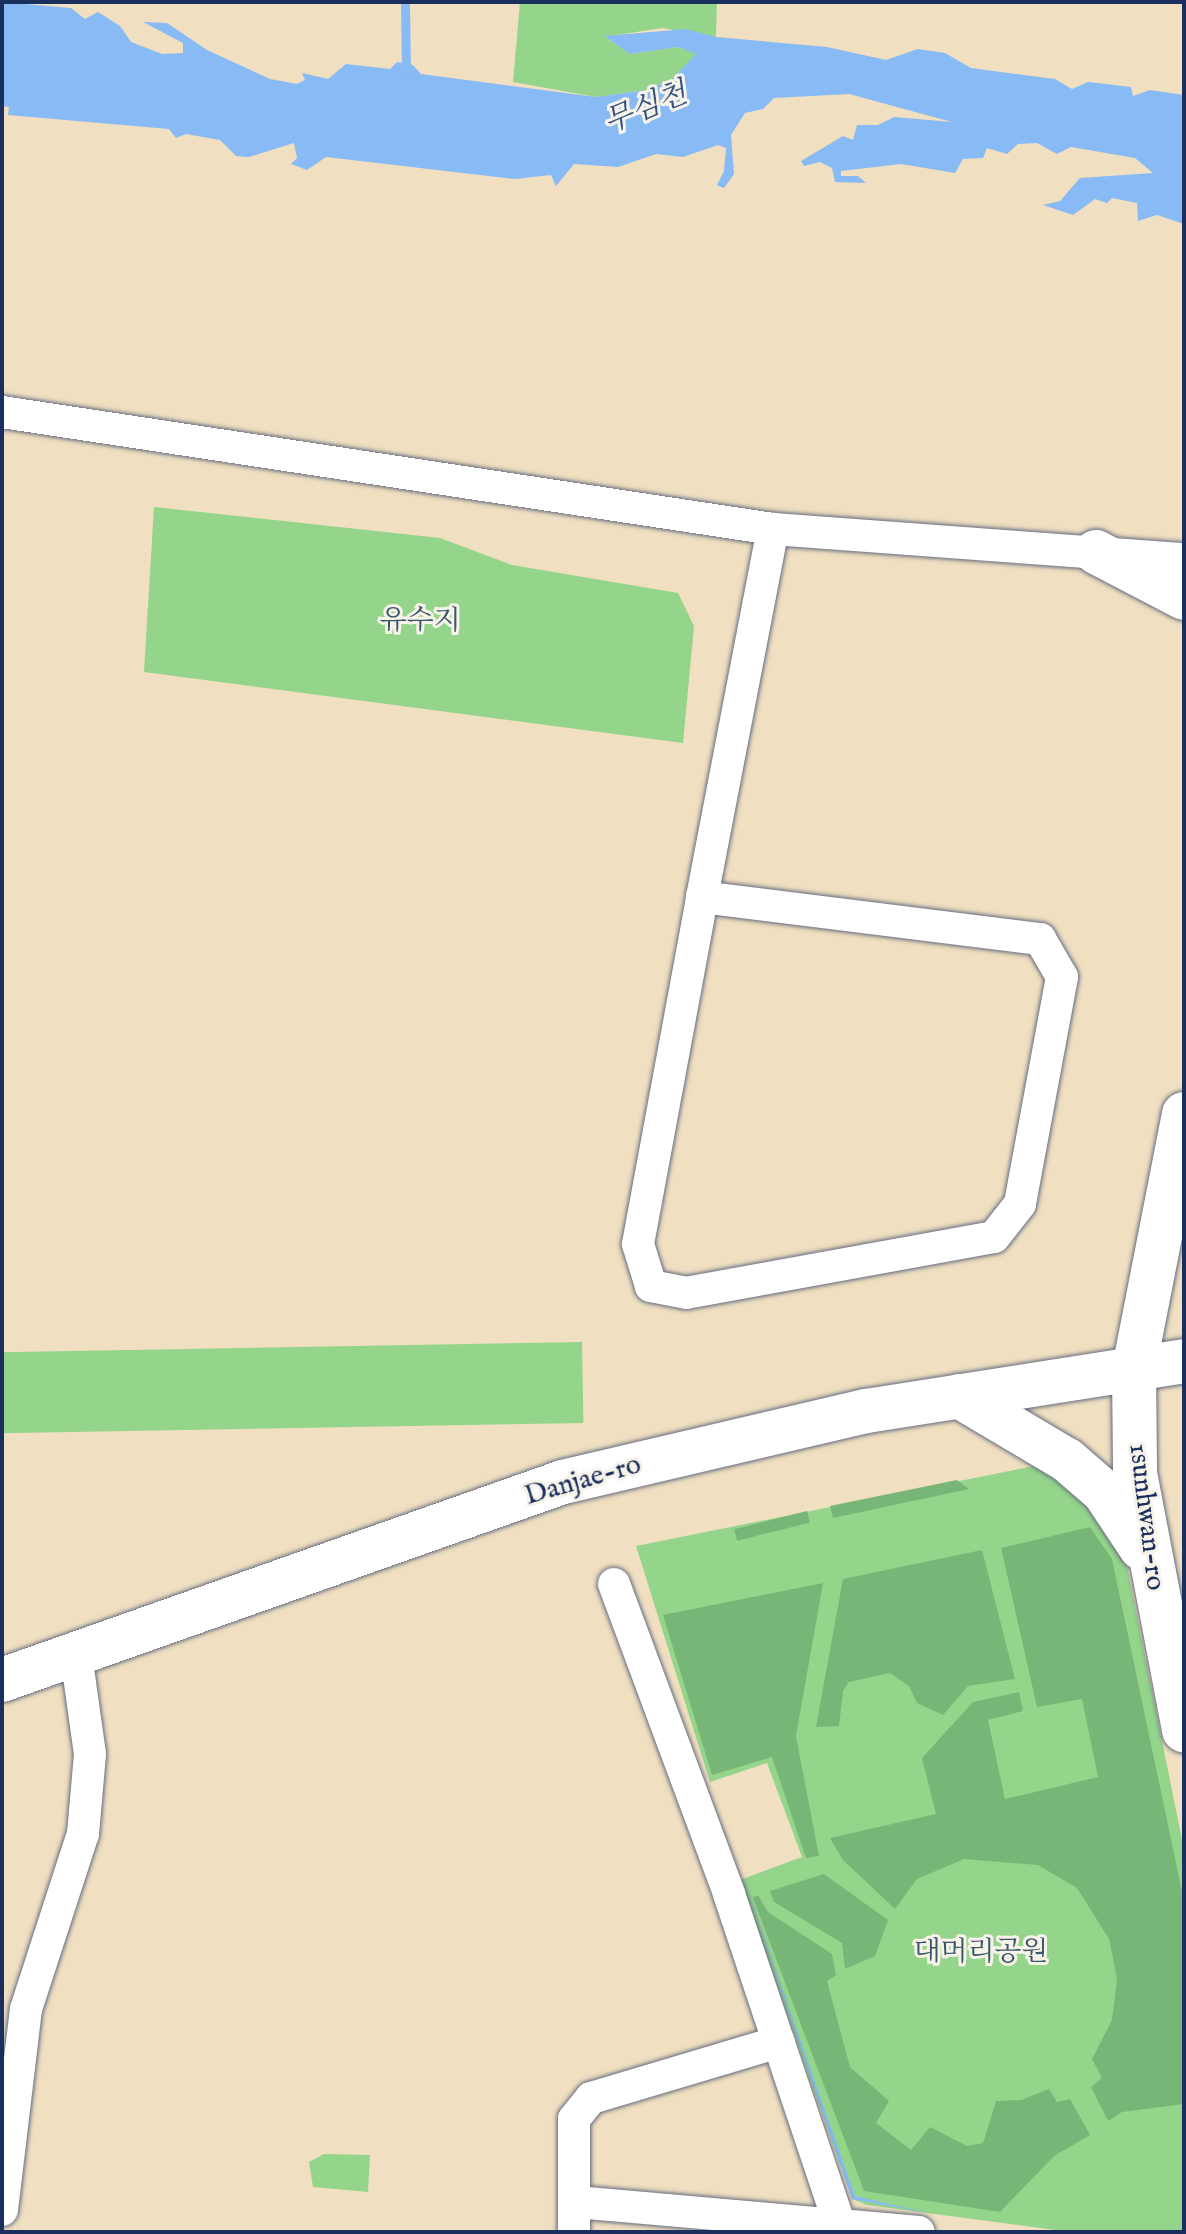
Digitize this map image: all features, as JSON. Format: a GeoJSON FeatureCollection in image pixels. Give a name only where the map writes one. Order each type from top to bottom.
{"type":"FeatureCollection","features":[{"type":"Feature","properties":{"kind":"street"},"geometry":{"type":"LineString","coordinates":[[2,412],[773,529],[1184,559]]}},
{"type":"Feature","properties":{"kind":"street"},"geometry":{"type":"LineString","coordinates":[[702,897],[1040,939],[1062,977],[1020,1204],[994,1237],[687,1293],[651,1286],[638,1244],[702,897],[773,529]]}},
{"type":"Feature","properties":{"kind":"street"},"geometry":{"type":"LineString","coordinates":[[1096,552],[1184,598]]}},
{"type":"Feature","properties":{"kind":"street","name":"1sunhwan-ro"},"geometry":{"type":"LineString","coordinates":[[1184,1114],[1134,1370],[1135,1473],[1184,1730]]}},
{"type":"Feature","properties":{"kind":"street","name":"Danjae-ro"},"geometry":{"type":"LineString","coordinates":[[2,1680],[563,1482],[866,1411],[1184,1361]]}},
{"type":"Feature","properties":{"kind":"street"},"geometry":{"type":"LineString","coordinates":[[959,1396],[1067,1460],[1104,1492],[1151,1565]]}},
{"type":"Feature","properties":{"kind":"street"},"geometry":{"type":"LineString","coordinates":[[614,1584],[735,1912],[840,2225]]}},
{"type":"Feature","properties":{"kind":"street"},"geometry":{"type":"LineString","coordinates":[[2,2210],[26,2009],[83,1834],[90,1754],[76,1654]]}},
{"type":"Feature","properties":{"kind":"street"},"geometry":{"type":"LineString","coordinates":[[779,2042],[591,2098],[574,2119],[575,2217],[840,2225],[919,2232]]}},
{"type":"Feature","properties":{"kind":"green space"},"geometry":{"type":"Polygon","coordinates":[[[520,2],[717,2],[716,37],[662,28],[605,37],[630,54],[678,47],[697,54],[673,78],[646,90],[596,97],[513,82],[520,2]]]}},
{"type":"Feature","properties":{"kind":"green space","name":"유수지"},"geometry":{"type":"Polygon","coordinates":[[[154,507],[440,538],[512,565],[678,593],[694,626],[683,743],[144,672],[154,507]]]}},
{"type":"Feature","properties":{"kind":"green space"},"geometry":{"type":"Polygon","coordinates":[[[582,1342],[583,1423],[2,1433],[2,1352],[582,1342]]]}},
{"type":"Feature","properties":{"kind":"green space","name":"대머리공원"},"geometry":{"type":"Polygon","coordinates":[[[1034,1466],[1072,1484],[1125,1557],[1184,1850],[1184,2232],[1070,2232],[867,2205],[852,2199],[740,1880],[802,1857],[767,1763],[710,1782],[636,1546],[1034,1466]]]}},
{"type":"Feature","properties":{"kind":"green space"},"geometry":{"type":"Polygon","coordinates":[[[957,1480],[969,1489],[833,1518],[830,1506],[957,1480]]]}},
{"type":"Feature","properties":{"kind":"green space"},"geometry":{"type":"Polygon","coordinates":[[[807,1511],[810,1523],[737,1541],[734,1529],[807,1511]]]}},
{"type":"Feature","properties":{"kind":"green space"},"geometry":{"type":"Polygon","coordinates":[[[1090,1527],[1112,1559],[1184,1901],[1184,2104],[1122,2112],[1108,2121],[1091,2087],[1102,2078],[1092,2059],[1112,2020],[1117,1979],[1109,1939],[1077,1888],[1038,1865],[964,1859],[917,1879],[895,1909],[843,1860],[830,1838],[936,1814],[922,1758],[973,1702],[1019,1692],[1023,1711],[988,1720],[1005,1799],[1098,1777],[1082,1699],[1037,1707],[1001,1548],[1090,1527]]]}},
{"type":"Feature","properties":{"kind":"green space"},"geometry":{"type":"Polygon","coordinates":[[[982,1550],[1015,1679],[968,1686],[943,1715],[917,1703],[909,1686],[890,1673],[849,1682],[843,1691],[839,1726],[816,1727],[843,1579],[982,1550]]]}},
{"type":"Feature","properties":{"kind":"green space"},"geometry":{"type":"Polygon","coordinates":[[[823,1583],[796,1736],[819,1856],[806,1858],[772,1757],[712,1775],[663,1615],[823,1583]]]}},
{"type":"Feature","properties":{"kind":"green space"},"geometry":{"type":"Polygon","coordinates":[[[824,1874],[888,1920],[875,1956],[845,1969],[842,1943],[774,1902],[770,1891],[824,1874]]]}},
{"type":"Feature","properties":{"kind":"green space"},"geometry":{"type":"Polygon","coordinates":[[[758,1895],[768,1912],[832,1954],[836,1975],[827,1981],[850,2067],[889,2101],[876,2123],[911,2150],[930,2127],[967,2146],[983,2143],[996,2101],[1021,2100],[1049,2089],[1057,2102],[1070,2099],[1090,2135],[1054,2156],[1000,2212],[864,2191],[753,1898],[758,1895]]]}},
{"type":"Feature","properties":{"kind":"green space"},"geometry":{"type":"Polygon","coordinates":[[[324,2154],[370,2155],[368,2192],[313,2187],[309,2162],[324,2154]]]}},
{"type":"Feature","properties":{"kind":"water","name":"무심천"},"geometry":{"type":"Polygon","coordinates":[[[2,2],[71,8],[85,19],[98,12],[120,26],[131,42],[162,54],[183,53],[183,43],[143,22],[167,23],[207,50],[270,79],[297,84],[305,80],[302,73],[328,79],[346,64],[390,69],[397,62],[413,65],[421,74],[596,97],[646,90],[673,78],[696,54],[678,47],[630,54],[604,36],[686,29],[716,37],[827,47],[886,60],[918,49],[945,53],[971,68],[1055,79],[1072,89],[1088,82],[1131,87],[1133,96],[1150,90],[1184,95],[1184,224],[1157,215],[1138,221],[1137,203],[1112,198],[1107,203],[1095,199],[1073,215],[1043,205],[1060,201],[1080,178],[1153,173],[1135,158],[1071,147],[1057,154],[1037,143],[1018,144],[1007,154],[987,148],[983,158],[963,159],[955,173],[901,164],[841,171],[841,176],[858,176],[866,183],[835,182],[832,168],[820,162],[804,166],[801,161],[843,136],[853,140],[857,125],[878,125],[894,117],[952,122],[849,94],[774,98],[763,109],[745,113],[731,135],[734,174],[724,188],[717,185],[724,171],[726,148],[718,145],[683,157],[656,154],[618,167],[574,164],[556,186],[551,175],[515,179],[326,157],[307,170],[291,164],[297,158],[294,143],[249,157],[236,156],[220,140],[186,134],[176,138],[169,129],[8,115],[9,107],[2,106],[2,2]]]}},
{"type":"Feature","properties":{"kind":"water"},"geometry":{"type":"Polygon","coordinates":[[[744,1879],[855,2196],[928,2213],[852,2199],[744,1879]]]}},
{"type":"Feature","properties":{"kind":"waterway"},"geometry":{"type":"LineString","coordinates":[[405,2],[406,75]]}}]}
